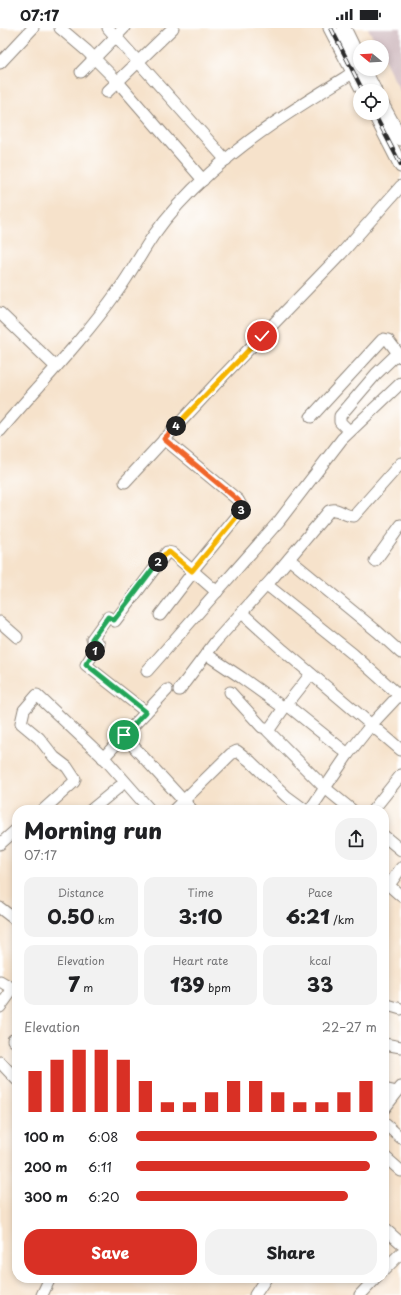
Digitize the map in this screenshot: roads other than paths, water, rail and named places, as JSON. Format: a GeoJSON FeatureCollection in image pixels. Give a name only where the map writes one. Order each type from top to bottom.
{"type":"FeatureCollection","features":[{"type":"Feature","properties":{"kind":"main road"},"geometry":{"type":"LineString","coordinates":[[330,28],[353,59]]}},
{"type":"Feature","properties":{"kind":"main road"},"geometry":{"type":"LineString","coordinates":[[344,28],[353,51]]}},
{"type":"Feature","properties":{"kind":"main road"},"geometry":{"type":"LineString","coordinates":[[389,117],[401,138]]}},
{"type":"Feature","properties":{"kind":"main road"},"geometry":{"type":"LineString","coordinates":[[378,120],[401,166]]}},
{"type":"Feature","properties":{"kind":"street"},"geometry":{"type":"LineString","coordinates":[[0,63],[33,28]]}},
{"type":"Feature","properties":{"kind":"street"},"geometry":{"type":"LineString","coordinates":[[60,28],[94,58],[118,82],[203,180]]}},
{"type":"Feature","properties":{"kind":"street"},"geometry":{"type":"LineString","coordinates":[[107,92],[173,28]]}},
{"type":"Feature","properties":{"kind":"street"},"geometry":{"type":"LineString","coordinates":[[81,72],[116,31],[139,61],[226,160]]}},
{"type":"Feature","properties":{"kind":"street"},"geometry":{"type":"LineString","coordinates":[[0,431],[71,351],[118,291],[154,235],[176,207],[226,160],[277,120],[353,71]]}},
{"type":"Feature","properties":{"kind":"street"},"geometry":{"type":"LineString","coordinates":[[125,482],[223,376],[341,254],[401,186]]}},
{"type":"Feature","properties":{"kind":"street"},"geometry":{"type":"LineString","coordinates":[[0,313],[56,367]]}},
{"type":"Feature","properties":{"kind":"street"},"geometry":{"type":"LineString","coordinates":[[311,417],[382,340],[386,339],[400,355],[376,374],[340,416],[340,422],[350,431]]}},
{"type":"Feature","properties":{"kind":"street"},"geometry":{"type":"LineString","coordinates":[[147,671],[280,521],[342,439],[401,383]]}},
{"type":"Feature","properties":{"kind":"street"},"geometry":{"type":"LineString","coordinates":[[160,614],[239,514],[242,507],[238,500],[164,439]]}},
{"type":"Feature","properties":{"kind":"street"},"geometry":{"type":"LineString","coordinates":[[179,690],[206,654],[267,585],[329,511],[336,509],[346,515],[354,516],[401,463]]}},
{"type":"Feature","properties":{"kind":"street"},"geometry":{"type":"LineString","coordinates":[[375,561],[401,524]]}},
{"type":"Feature","properties":{"kind":"street"},"geometry":{"type":"LineString","coordinates":[[146,712],[86,664],[99,644],[92,639],[108,617],[114,620],[167,552],[172,553],[217,592]]}},
{"type":"Feature","properties":{"kind":"street"},"geometry":{"type":"LineString","coordinates":[[289,559],[378,632],[401,653]]}},
{"type":"Feature","properties":{"kind":"street"},"geometry":{"type":"LineString","coordinates":[[267,585],[400,695],[371,725],[348,754],[313,805]]}},
{"type":"Feature","properties":{"kind":"street"},"geometry":{"type":"LineString","coordinates":[[242,613],[401,750]]}},
{"type":"Feature","properties":{"kind":"street"},"geometry":{"type":"LineString","coordinates":[[0,622],[17,637]]}},
{"type":"Feature","properties":{"kind":"street"},"geometry":{"type":"LineString","coordinates":[[206,654],[285,707],[348,754]]}},
{"type":"Feature","properties":{"kind":"street"},"geometry":{"type":"LineString","coordinates":[[269,729],[311,674]]}},
{"type":"Feature","properties":{"kind":"street"},"geometry":{"type":"LineString","coordinates":[[103,758],[167,690]]}},
{"type":"Feature","properties":{"kind":"street"},"geometry":{"type":"LineString","coordinates":[[230,692],[262,726],[269,729]]}},
{"type":"Feature","properties":{"kind":"street"},"geometry":{"type":"LineString","coordinates":[[49,805],[74,782],[75,779],[67,767],[54,757],[39,738],[21,723],[24,710],[37,695],[103,758],[145,805]]}},
{"type":"Feature","properties":{"kind":"street"},"geometry":{"type":"LineString","coordinates":[[269,729],[269,733],[325,788],[346,805]]}},
{"type":"Feature","properties":{"kind":"street"},"geometry":{"type":"LineString","coordinates":[[134,747],[187,805]]}},
{"type":"Feature","properties":{"kind":"street"},"geometry":{"type":"LineString","coordinates":[[180,805],[231,754],[237,751],[250,761],[286,796],[298,805]]}},
{"type":"Feature","properties":{"kind":"street"},"geometry":{"type":"LineString","coordinates":[[377,805],[401,775]]}},
{"type":"Feature","properties":{"kind":"street"},"geometry":{"type":"LineString","coordinates":[[96,805],[118,788]]}},
{"type":"Feature","properties":{"kind":"street"},"geometry":{"type":"LineString","coordinates":[[0,844],[12,834]]}},
{"type":"Feature","properties":{"kind":"street"},"geometry":{"type":"LineString","coordinates":[[393,843],[401,834]]}},
{"type":"Feature","properties":{"kind":"street"},"geometry":{"type":"LineString","coordinates":[[389,881],[401,868]]}},
{"type":"Feature","properties":{"kind":"street"},"geometry":{"type":"LineString","coordinates":[[389,885],[401,896]]}},
{"type":"Feature","properties":{"kind":"street"},"geometry":{"type":"LineString","coordinates":[[0,908],[12,917]]}},
{"type":"Feature","properties":{"kind":"street"},"geometry":{"type":"LineString","coordinates":[[0,981],[12,988]]}},
{"type":"Feature","properties":{"kind":"street"},"geometry":{"type":"LineString","coordinates":[[0,1007],[12,993]]}},
{"type":"Feature","properties":{"kind":"street"},"geometry":{"type":"LineString","coordinates":[[389,1005],[401,1009]]}},
{"type":"Feature","properties":{"kind":"street"},"geometry":{"type":"LineString","coordinates":[[389,1045],[401,1047]]}},
{"type":"Feature","properties":{"kind":"street"},"geometry":{"type":"LineString","coordinates":[[0,1062],[12,1075]]}},
{"type":"Feature","properties":{"kind":"street"},"geometry":{"type":"LineString","coordinates":[[389,1089],[399,1090]]}},
{"type":"Feature","properties":{"kind":"street"},"geometry":{"type":"LineString","coordinates":[[389,1103],[399,1090]]}},
{"type":"Feature","properties":{"kind":"street"},"geometry":{"type":"LineString","coordinates":[[389,1127],[401,1138]]}},
{"type":"Feature","properties":{"kind":"street"},"geometry":{"type":"LineString","coordinates":[[389,1160],[401,1171]]}},
{"type":"Feature","properties":{"kind":"street"},"geometry":{"type":"LineString","coordinates":[[389,1233],[401,1244]]}},
{"type":"Feature","properties":{"kind":"street"},"geometry":{"type":"LineString","coordinates":[[389,1265],[401,1253]]}},
{"type":"Feature","properties":{"kind":"street"},"geometry":{"type":"LineString","coordinates":[[42,1295],[48,1283]]}},
{"type":"Feature","properties":{"kind":"street"},"geometry":{"type":"LineString","coordinates":[[255,1295],[263,1283]]}},
{"type":"Feature","properties":{"kind":"street"},"geometry":{"type":"LineString","coordinates":[[360,1295],[371,1283]]}},
{"type":"Feature","properties":{"kind":"railway"},"geometry":{"type":"LineString","coordinates":[[331,28],[359,84]]}},
{"type":"Feature","properties":{"kind":"railway"},"geometry":{"type":"LineString","coordinates":[[378,120],[401,165]]}}]}
